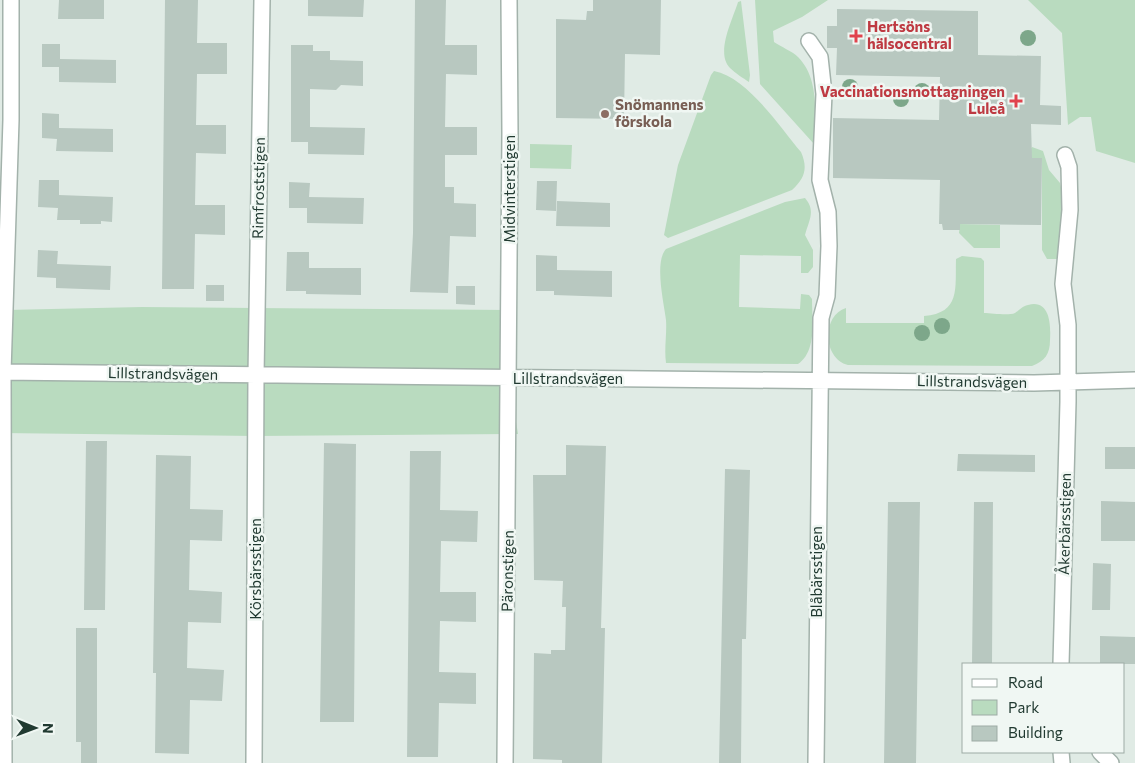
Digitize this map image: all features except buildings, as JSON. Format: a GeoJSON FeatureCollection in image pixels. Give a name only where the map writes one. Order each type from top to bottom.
{"type":"FeatureCollection","features":[{"type":"Feature","properties":{"kind":"street"},"geometry":{"type":"LineString","coordinates":[[4,763],[1,372],[11,120],[11,0]]}},
{"type":"Feature","properties":{"kind":"street","name":"Rimfroststigen"},"geometry":{"type":"LineString","coordinates":[[256,376],[262,0]]}},
{"type":"Feature","properties":{"kind":"street","name":"Midvinterstigen"},"geometry":{"type":"LineString","coordinates":[[509,0],[509,378]]}},
{"type":"Feature","properties":{"kind":"street","name":"Blåbärsstigen"},"geometry":{"type":"LineString","coordinates":[[809,41],[820,57],[824,94],[820,180],[828,212],[829,238],[827,296],[820,318],[816,763]]}},
{"type":"Feature","properties":{"kind":"street","name":"Åkerbärsstigen"},"geometry":{"type":"LineString","coordinates":[[1061,663],[1068,324],[1063,284],[1070,210],[1069,167],[1065,155]]}},
{"type":"Feature","properties":{"kind":"street","name":"Lillstrandsvägen"},"geometry":{"type":"LineString","coordinates":[[1,372],[1067,383],[1135,380]]}},
{"type":"Feature","properties":{"kind":"street","name":"Körsbärsstigen"},"geometry":{"type":"LineString","coordinates":[[254,763],[256,376]]}},
{"type":"Feature","properties":{"kind":"street","name":"Päronstigen"},"geometry":{"type":"LineString","coordinates":[[505,763],[509,378]]}},
{"type":"Feature","properties":{"kind":"street"},"geometry":{"type":"LineString","coordinates":[[1101,753],[1112,763]]}},
{"type":"Feature","properties":{"kind":"green space"},"geometry":{"type":"Polygon","coordinates":[[[755,0],[828,0],[802,17],[773,31],[774,42],[798,57],[810,76],[815,98],[814,144],[760,84],[755,0]]]}},
{"type":"Feature","properties":{"kind":"green space"},"geometry":{"type":"Polygon","coordinates":[[[1028,0],[1135,0],[1135,163],[1096,151],[1091,117],[1080,117],[1068,125],[1062,33],[1028,0]]]}},
{"type":"Feature","properties":{"kind":"green space"},"geometry":{"type":"Polygon","coordinates":[[[741,1],[750,75],[749,82],[730,68],[724,54],[729,26],[738,2],[741,1]]]}},
{"type":"Feature","properties":{"kind":"green space"},"geometry":{"type":"Polygon","coordinates":[[[714,71],[726,75],[739,83],[762,104],[801,152],[805,168],[804,172],[800,181],[792,190],[668,238],[664,235],[678,165],[714,71]]]}},
{"type":"Feature","properties":{"kind":"green space"},"geometry":{"type":"Polygon","coordinates":[[[530,144],[572,145],[571,169],[530,168],[530,144]]]}},
{"type":"Feature","properties":{"kind":"green space"},"geometry":{"type":"Polygon","coordinates":[[[1032,147],[1043,151],[1049,170],[1060,183],[1062,191],[1059,259],[1047,259],[1042,250],[1042,158],[1025,158],[1032,147]]]}},
{"type":"Feature","properties":{"kind":"green space"},"geometry":{"type":"Polygon","coordinates":[[[805,198],[811,211],[805,235],[813,250],[813,267],[808,273],[801,273],[801,256],[740,255],[739,307],[800,309],[801,294],[809,295],[812,299],[813,325],[811,343],[804,358],[798,364],[666,363],[666,320],[660,273],[662,255],[666,249],[785,202],[805,198]]]}},
{"type":"Feature","properties":{"kind":"green space"},"geometry":{"type":"Polygon","coordinates":[[[960,224],[1000,225],[1000,248],[974,248],[959,233],[960,224]]]}},
{"type":"Feature","properties":{"kind":"green space"},"geometry":{"type":"Polygon","coordinates":[[[962,256],[981,258],[984,261],[984,313],[1012,314],[1023,307],[1035,304],[1045,309],[1049,321],[1050,345],[1048,353],[1040,362],[1032,366],[848,365],[834,355],[828,337],[829,328],[832,319],[838,312],[846,308],[846,323],[924,323],[924,316],[936,314],[944,310],[954,297],[956,259],[962,256]]]}},
{"type":"Feature","properties":{"kind":"green space"},"geometry":{"type":"Polygon","coordinates":[[[142,307],[510,310],[509,378],[518,434],[256,436],[0,433],[6,310],[142,307]]]}},
{"type":"Feature","properties":{"kind":"place","name":"Hertsöns hälsocentral"},"geometry":{"type":"Point","coordinates":[856,36]}},
{"type":"Feature","properties":{"kind":"place","name":"Vaccinationsmottagningen Luleå"},"geometry":{"type":"Point","coordinates":[1016,101]}},
{"type":"Feature","properties":{"kind":"place","name":"Snömannens förskola"},"geometry":{"type":"Point","coordinates":[605,114]}}]}
